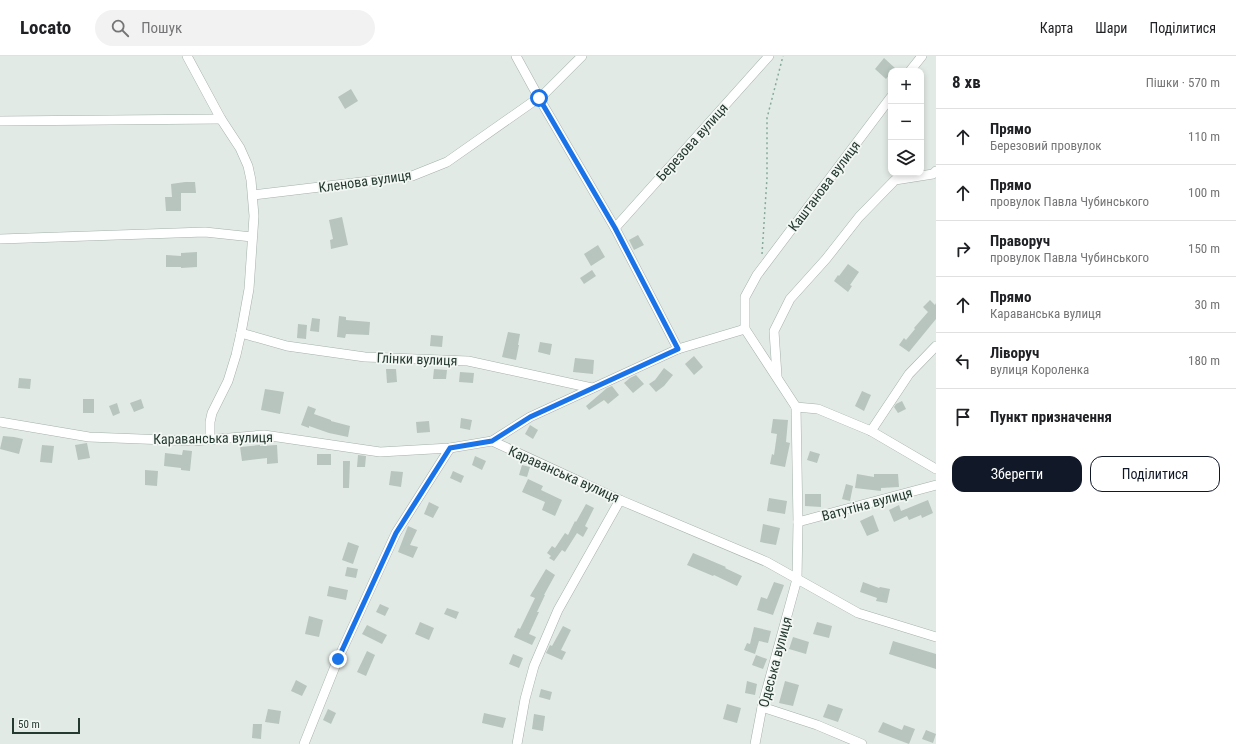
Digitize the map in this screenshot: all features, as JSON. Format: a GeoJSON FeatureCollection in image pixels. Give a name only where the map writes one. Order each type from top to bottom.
{"type":"FeatureCollection","features":[{"type":"Feature","properties":{"kind":"street"},"geometry":{"type":"LineString","coordinates":[[187,56],[221,119],[240,148],[248,166],[253,195],[254,216],[248,289],[241,333],[228,381],[212,413],[210,422],[210,440]]}},
{"type":"Feature","properties":{"kind":"street"},"geometry":{"type":"LineString","coordinates":[[516,56],[615,228],[678,349]]}},
{"type":"Feature","properties":{"kind":"street","name":"Кленова вулиця"},"geometry":{"type":"LineString","coordinates":[[253,195],[412,176],[447,162],[539,98],[582,56]]}},
{"type":"Feature","properties":{"kind":"street","name":"Березова вулиця"},"geometry":{"type":"LineString","coordinates":[[615,228],[769,56]]}},
{"type":"Feature","properties":{"kind":"street"},"geometry":{"type":"LineString","coordinates":[[912,68],[922,56]]}},
{"type":"Feature","properties":{"kind":"street","name":"Каштанова вулиця"},"geometry":{"type":"LineString","coordinates":[[745,329],[745,297],[757,275],[888,101]]}},
{"type":"Feature","properties":{"kind":"street"},"geometry":{"type":"LineString","coordinates":[[0,120],[221,119]]}},
{"type":"Feature","properties":{"kind":"street"},"geometry":{"type":"LineString","coordinates":[[777,378],[774,331],[790,299],[826,259],[858,217],[895,180],[933,174],[936,171]]}},
{"type":"Feature","properties":{"kind":"street"},"geometry":{"type":"LineString","coordinates":[[0,239],[205,232],[252,237]]}},
{"type":"Feature","properties":{"kind":"street"},"geometry":{"type":"LineString","coordinates":[[492,441],[530,417],[678,349],[745,329],[796,407],[818,409],[871,432],[936,469]]}},
{"type":"Feature","properties":{"kind":"street","name":"Глінки вулиця"},"geometry":{"type":"LineString","coordinates":[[241,333],[287,346],[365,357],[468,361],[592,388]]}},
{"type":"Feature","properties":{"kind":"street"},"geometry":{"type":"LineString","coordinates":[[871,432],[909,374],[936,346]]}},
{"type":"Feature","properties":{"kind":"street","name":"Одеська вулиця"},"geometry":{"type":"LineString","coordinates":[[755,744],[762,707],[797,580],[798,522],[796,407]]}},
{"type":"Feature","properties":{"kind":"street","name":"Караванська вулиця"},"geometry":{"type":"LineString","coordinates":[[0,422],[89,437],[193,441],[264,435],[380,452],[450,448],[492,441],[620,500],[767,562],[858,613],[936,638]]}},
{"type":"Feature","properties":{"kind":"street"},"geometry":{"type":"LineString","coordinates":[[304,744],[338,659],[396,533],[450,448]]}},
{"type":"Feature","properties":{"kind":"street","name":"Ватутіна вулиця"},"geometry":{"type":"LineString","coordinates":[[798,522],[936,485]]}},
{"type":"Feature","properties":{"kind":"street"},"geometry":{"type":"LineString","coordinates":[[517,744],[525,699],[534,666],[558,610],[620,500]]}},
{"type":"Feature","properties":{"kind":"street"},"geometry":{"type":"LineString","coordinates":[[762,707],[817,725],[862,744]]}},
{"type":"Feature","properties":{"kind":"path"},"geometry":{"type":"LineString","coordinates":[[760,260],[762,253],[767,178],[767,118],[783,56]]}},
{"type":"Feature","properties":{"kind":"building"},"geometry":{"type":"Polygon","coordinates":[[[884,58],[895,68],[888,68],[888,77],[886,79],[875,69],[884,58]]]}},
{"type":"Feature","properties":{"kind":"building"},"geometry":{"type":"Polygon","coordinates":[[[351,89],[358,101],[345,109],[338,97],[351,89]]]}},
{"type":"Feature","properties":{"kind":"building"},"geometry":{"type":"Polygon","coordinates":[[[195,182],[196,193],[181,193],[181,211],[166,211],[165,197],[172,197],[171,184],[195,182]]]}},
{"type":"Feature","properties":{"kind":"building"},"geometry":{"type":"Polygon","coordinates":[[[342,217],[348,245],[331,249],[330,240],[333,239],[329,220],[342,217]]]}},
{"type":"Feature","properties":{"kind":"building"},"geometry":{"type":"Polygon","coordinates":[[[638,235],[644,245],[634,250],[629,240],[638,235]]]}},
{"type":"Feature","properties":{"kind":"building"},"geometry":{"type":"Polygon","coordinates":[[[598,245],[605,257],[591,266],[584,254],[598,245]]]}},
{"type":"Feature","properties":{"kind":"building"},"geometry":{"type":"Polygon","coordinates":[[[197,252],[197,267],[166,267],[166,255],[181,256],[181,253],[197,252]]]}},
{"type":"Feature","properties":{"kind":"building"},"geometry":{"type":"Polygon","coordinates":[[[848,264],[859,272],[850,285],[852,286],[848,292],[834,281],[848,264]]]}},
{"type":"Feature","properties":{"kind":"building"},"geometry":{"type":"Polygon","coordinates":[[[592,270],[596,276],[584,284],[580,278],[592,270]]]}},
{"type":"Feature","properties":{"kind":"building"},"geometry":{"type":"Polygon","coordinates":[[[930,300],[935,305],[936,303],[936,319],[909,352],[899,345],[904,338],[906,340],[928,312],[923,307],[930,300]]]}},
{"type":"Feature","properties":{"kind":"building"},"geometry":{"type":"Polygon","coordinates":[[[339,316],[346,317],[346,320],[370,322],[369,335],[346,334],[345,338],[337,337],[339,316]]]}},
{"type":"Feature","properties":{"kind":"building"},"geometry":{"type":"Polygon","coordinates":[[[312,318],[320,319],[319,332],[310,331],[312,318]]]}},
{"type":"Feature","properties":{"kind":"building"},"geometry":{"type":"Polygon","coordinates":[[[298,324],[307,325],[306,339],[297,338],[298,324]]]}},
{"type":"Feature","properties":{"kind":"building"},"geometry":{"type":"Polygon","coordinates":[[[508,332],[520,334],[516,360],[502,357],[508,332]]]}},
{"type":"Feature","properties":{"kind":"building"},"geometry":{"type":"Polygon","coordinates":[[[431,335],[443,336],[442,347],[430,346],[431,335]]]}},
{"type":"Feature","properties":{"kind":"building"},"geometry":{"type":"Polygon","coordinates":[[[540,342],[552,344],[550,355],[538,352],[540,342]]]}},
{"type":"Feature","properties":{"kind":"building"},"geometry":{"type":"Polygon","coordinates":[[[694,356],[703,367],[694,375],[685,364],[694,356]]]}},
{"type":"Feature","properties":{"kind":"building"},"geometry":{"type":"Polygon","coordinates":[[[575,358],[594,360],[593,374],[573,372],[575,358]]]}},
{"type":"Feature","properties":{"kind":"building"},"geometry":{"type":"Polygon","coordinates":[[[664,368],[673,375],[664,386],[656,392],[649,384],[655,380],[664,368]]]}},
{"type":"Feature","properties":{"kind":"building"},"geometry":{"type":"Polygon","coordinates":[[[386,369],[396,369],[397,382],[387,383],[386,369]]]}},
{"type":"Feature","properties":{"kind":"building"},"geometry":{"type":"Polygon","coordinates":[[[434,369],[447,370],[446,379],[433,379],[434,369]]]}},
{"type":"Feature","properties":{"kind":"building"},"geometry":{"type":"Polygon","coordinates":[[[460,372],[474,373],[473,383],[459,382],[460,372]]]}},
{"type":"Feature","properties":{"kind":"building"},"geometry":{"type":"Polygon","coordinates":[[[636,375],[644,384],[633,393],[624,383],[636,375]]]}},
{"type":"Feature","properties":{"kind":"building"},"geometry":{"type":"Polygon","coordinates":[[[19,378],[31,379],[30,389],[18,388],[19,378]]]}},
{"type":"Feature","properties":{"kind":"building"},"geometry":{"type":"Polygon","coordinates":[[[612,386],[619,395],[608,404],[604,400],[589,410],[586,406],[607,388],[612,386]]]}},
{"type":"Feature","properties":{"kind":"building"},"geometry":{"type":"Polygon","coordinates":[[[265,389],[284,392],[280,414],[261,410],[265,389]]]}},
{"type":"Feature","properties":{"kind":"building"},"geometry":{"type":"Polygon","coordinates":[[[862,391],[871,395],[864,411],[855,406],[862,391]]]}},
{"type":"Feature","properties":{"kind":"building"},"geometry":{"type":"Polygon","coordinates":[[[83,399],[94,399],[94,413],[83,413],[83,399]]]}},
{"type":"Feature","properties":{"kind":"building"},"geometry":{"type":"Polygon","coordinates":[[[141,399],[144,408],[134,412],[130,403],[141,399]]]}},
{"type":"Feature","properties":{"kind":"building"},"geometry":{"type":"Polygon","coordinates":[[[902,401],[906,409],[898,413],[894,407],[902,401]]]}},
{"type":"Feature","properties":{"kind":"building"},"geometry":{"type":"Polygon","coordinates":[[[117,403],[120,413],[113,416],[109,406],[117,403]]]}},
{"type":"Feature","properties":{"kind":"building"},"geometry":{"type":"Polygon","coordinates":[[[308,406],[316,409],[314,414],[331,421],[350,426],[348,437],[301,425],[308,406]]]}},
{"type":"Feature","properties":{"kind":"building"},"geometry":{"type":"Polygon","coordinates":[[[461,418],[472,420],[470,430],[460,428],[461,418]]]}},
{"type":"Feature","properties":{"kind":"building"},"geometry":{"type":"Polygon","coordinates":[[[773,419],[788,420],[786,442],[790,443],[785,467],[770,464],[772,454],[774,455],[777,434],[771,433],[773,419]]]}},
{"type":"Feature","properties":{"kind":"building"},"geometry":{"type":"Polygon","coordinates":[[[429,421],[430,432],[417,433],[416,422],[429,421]]]}},
{"type":"Feature","properties":{"kind":"building"},"geometry":{"type":"Polygon","coordinates":[[[530,425],[538,430],[533,439],[525,434],[530,425]]]}},
{"type":"Feature","properties":{"kind":"building"},"geometry":{"type":"Polygon","coordinates":[[[3,436],[23,439],[19,454],[0,449],[3,436]]]}},
{"type":"Feature","properties":{"kind":"building"},"geometry":{"type":"Polygon","coordinates":[[[87,443],[90,458],[78,460],[75,445],[87,443]]]}},
{"type":"Feature","properties":{"kind":"building"},"geometry":{"type":"Polygon","coordinates":[[[42,445],[54,446],[52,463],[40,462],[42,445]]]}},
{"type":"Feature","properties":{"kind":"building"},"geometry":{"type":"Polygon","coordinates":[[[277,445],[278,463],[267,464],[267,458],[242,461],[240,447],[277,445]]]}},
{"type":"Feature","properties":{"kind":"building"},"geometry":{"type":"Polygon","coordinates":[[[183,450],[192,451],[190,471],[181,470],[181,468],[164,466],[165,453],[182,455],[183,450]]]}},
{"type":"Feature","properties":{"kind":"building"},"geometry":{"type":"Polygon","coordinates":[[[810,451],[820,454],[817,463],[807,460],[810,451]]]}},
{"type":"Feature","properties":{"kind":"building"},"geometry":{"type":"Polygon","coordinates":[[[317,454],[331,454],[331,465],[317,465],[317,454]]]}},
{"type":"Feature","properties":{"kind":"building"},"geometry":{"type":"Polygon","coordinates":[[[358,455],[366,456],[365,467],[357,467],[358,455]]]}},
{"type":"Feature","properties":{"kind":"building"},"geometry":{"type":"Polygon","coordinates":[[[475,456],[486,461],[482,470],[472,465],[475,456]]]}},
{"type":"Feature","properties":{"kind":"building"},"geometry":{"type":"Polygon","coordinates":[[[343,461],[350,461],[349,488],[343,488],[343,461]]]}},
{"type":"Feature","properties":{"kind":"building"},"geometry":{"type":"Polygon","coordinates":[[[522,465],[530,467],[527,477],[519,475],[522,465]]]}},
{"type":"Feature","properties":{"kind":"building"},"geometry":{"type":"Polygon","coordinates":[[[145,470],[158,471],[157,486],[145,485],[145,470]]]}},
{"type":"Feature","properties":{"kind":"building"},"geometry":{"type":"Polygon","coordinates":[[[391,471],[403,472],[401,487],[389,485],[391,471]]]}},
{"type":"Feature","properties":{"kind":"building"},"geometry":{"type":"Polygon","coordinates":[[[453,471],[464,476],[461,483],[450,478],[453,471]]]}},
{"type":"Feature","properties":{"kind":"building"},"geometry":{"type":"Polygon","coordinates":[[[857,474],[874,477],[874,474],[898,474],[899,487],[881,488],[881,491],[855,488],[857,474]]]}},
{"type":"Feature","properties":{"kind":"building"},"geometry":{"type":"Polygon","coordinates":[[[528,479],[543,486],[541,490],[562,500],[555,516],[542,510],[545,502],[522,492],[528,479]]]}},
{"type":"Feature","properties":{"kind":"building"},"geometry":{"type":"Polygon","coordinates":[[[846,484],[853,486],[850,501],[842,499],[846,484]]]}},
{"type":"Feature","properties":{"kind":"building"},"geometry":{"type":"Polygon","coordinates":[[[805,494],[821,494],[821,507],[805,506],[805,494]]]}},
{"type":"Feature","properties":{"kind":"building"},"geometry":{"type":"Polygon","coordinates":[[[769,498],[787,501],[785,514],[767,511],[769,498]]]}},
{"type":"Feature","properties":{"kind":"building"},"geometry":{"type":"Polygon","coordinates":[[[928,500],[933,513],[922,518],[921,515],[909,520],[907,516],[894,522],[889,510],[899,505],[901,511],[928,500]]]}},
{"type":"Feature","properties":{"kind":"building"},"geometry":{"type":"Polygon","coordinates":[[[429,502],[439,507],[433,518],[424,514],[429,502]]]}},
{"type":"Feature","properties":{"kind":"building"},"geometry":{"type":"Polygon","coordinates":[[[586,504],[594,508],[585,526],[588,528],[583,537],[577,533],[565,552],[562,550],[554,561],[549,558],[551,556],[547,553],[552,546],[555,548],[565,533],[568,535],[586,504]]]}},
{"type":"Feature","properties":{"kind":"building"},"geometry":{"type":"Polygon","coordinates":[[[873,515],[879,531],[867,536],[860,521],[873,515]]]}},
{"type":"Feature","properties":{"kind":"building"},"geometry":{"type":"Polygon","coordinates":[[[763,524],[780,528],[776,545],[760,542],[763,524]]]}},
{"type":"Feature","properties":{"kind":"building"},"geometry":{"type":"Polygon","coordinates":[[[408,526],[417,530],[410,545],[418,547],[413,558],[398,552],[408,526]]]}},
{"type":"Feature","properties":{"kind":"building"},"geometry":{"type":"Polygon","coordinates":[[[348,542],[359,546],[353,564],[342,560],[348,542]]]}},
{"type":"Feature","properties":{"kind":"building"},"geometry":{"type":"Polygon","coordinates":[[[693,553],[726,567],[725,568],[742,576],[737,586],[714,575],[713,576],[687,565],[693,553]]]}},
{"type":"Feature","properties":{"kind":"building"},"geometry":{"type":"Polygon","coordinates":[[[347,567],[358,569],[356,578],[345,576],[347,567]]]}},
{"type":"Feature","properties":{"kind":"building"},"geometry":{"type":"Polygon","coordinates":[[[546,569],[555,575],[544,595],[537,612],[539,612],[529,634],[536,637],[532,645],[514,637],[518,628],[520,629],[535,598],[530,596],[546,569]]]}},
{"type":"Feature","properties":{"kind":"building"},"geometry":{"type":"Polygon","coordinates":[[[774,582],[784,585],[773,615],[757,610],[761,597],[767,599],[774,582]]]}},
{"type":"Feature","properties":{"kind":"building"},"geometry":{"type":"Polygon","coordinates":[[[863,582],[879,588],[890,589],[887,603],[876,601],[877,598],[860,592],[863,582]]]}},
{"type":"Feature","properties":{"kind":"building"},"geometry":{"type":"Polygon","coordinates":[[[329,586],[348,590],[346,600],[327,596],[329,586]]]}},
{"type":"Feature","properties":{"kind":"building"},"geometry":{"type":"Polygon","coordinates":[[[380,604],[389,608],[385,616],[376,612],[380,604]]]}},
{"type":"Feature","properties":{"kind":"building"},"geometry":{"type":"Polygon","coordinates":[[[447,608],[459,612],[456,619],[444,614],[447,608]]]}},
{"type":"Feature","properties":{"kind":"building"},"geometry":{"type":"Polygon","coordinates":[[[309,616],[323,620],[319,637],[305,634],[309,616]]]}},
{"type":"Feature","properties":{"kind":"building"},"geometry":{"type":"Polygon","coordinates":[[[420,622],[434,628],[429,640],[415,634],[420,622]]]}},
{"type":"Feature","properties":{"kind":"building"},"geometry":{"type":"Polygon","coordinates":[[[817,622],[832,626],[829,638],[813,634],[817,622]]]}},
{"type":"Feature","properties":{"kind":"building"},"geometry":{"type":"Polygon","coordinates":[[[367,625],[387,635],[382,644],[362,634],[367,625]]]}},
{"type":"Feature","properties":{"kind":"building"},"geometry":{"type":"Polygon","coordinates":[[[563,626],[571,630],[561,650],[566,652],[562,660],[546,653],[550,645],[552,646],[563,626]]]}},
{"type":"Feature","properties":{"kind":"building"},"geometry":{"type":"Polygon","coordinates":[[[754,627],[771,631],[768,643],[759,641],[755,654],[744,650],[747,643],[750,644],[754,627]]]}},
{"type":"Feature","properties":{"kind":"building"},"geometry":{"type":"Polygon","coordinates":[[[793,637],[809,642],[806,654],[789,649],[793,637]]]}},
{"type":"Feature","properties":{"kind":"building"},"geometry":{"type":"Polygon","coordinates":[[[893,641],[936,654],[936,669],[889,654],[893,641]]]}},
{"type":"Feature","properties":{"kind":"building"},"geometry":{"type":"Polygon","coordinates":[[[367,651],[375,655],[366,676],[357,672],[367,651]]]}},
{"type":"Feature","properties":{"kind":"building"},"geometry":{"type":"Polygon","coordinates":[[[513,654],[523,658],[519,668],[509,664],[513,654]]]}},
{"type":"Feature","properties":{"kind":"building"},"geometry":{"type":"Polygon","coordinates":[[[756,655],[767,659],[763,669],[752,665],[756,655]]]}},
{"type":"Feature","properties":{"kind":"building"},"geometry":{"type":"Polygon","coordinates":[[[296,680],[307,686],[302,696],[291,691],[296,680]]]}},
{"type":"Feature","properties":{"kind":"building"},"geometry":{"type":"Polygon","coordinates":[[[747,681],[757,684],[755,695],[745,693],[747,681]]]}},
{"type":"Feature","properties":{"kind":"building"},"geometry":{"type":"Polygon","coordinates":[[[785,681],[799,685],[793,706],[779,703],[785,681]]]}},
{"type":"Feature","properties":{"kind":"building"},"geometry":{"type":"Polygon","coordinates":[[[541,689],[552,692],[550,700],[539,697],[541,689]]]}},
{"type":"Feature","properties":{"kind":"building"},"geometry":{"type":"Polygon","coordinates":[[[727,704],[741,708],[737,723],[723,719],[727,704]]]}},
{"type":"Feature","properties":{"kind":"building"},"geometry":{"type":"Polygon","coordinates":[[[828,704],[843,709],[838,722],[823,717],[828,704]]]}},
{"type":"Feature","properties":{"kind":"building"},"geometry":{"type":"Polygon","coordinates":[[[268,709],[281,711],[279,724],[265,722],[268,709]]]}},
{"type":"Feature","properties":{"kind":"building"},"geometry":{"type":"Polygon","coordinates":[[[328,709],[336,713],[331,724],[323,720],[328,709]]]}},
{"type":"Feature","properties":{"kind":"building"},"geometry":{"type":"Polygon","coordinates":[[[484,713],[506,718],[503,728],[482,723],[484,713]]]}},
{"type":"Feature","properties":{"kind":"building"},"geometry":{"type":"Polygon","coordinates":[[[534,714],[545,716],[543,731],[532,729],[534,714]]]}},
{"type":"Feature","properties":{"kind":"building"},"geometry":{"type":"Polygon","coordinates":[[[883,722],[902,730],[904,725],[915,729],[909,744],[878,732],[883,722]]]}},
{"type":"Feature","properties":{"kind":"building"},"geometry":{"type":"Polygon","coordinates":[[[253,724],[262,724],[261,739],[252,738],[253,724]]]}},
{"type":"Feature","properties":{"kind":"building"},"geometry":{"type":"Polygon","coordinates":[[[926,730],[936,734],[933,743],[922,739],[926,730]]]}},
{"type":"Feature","properties":{"kind":"route"},"geometry":{"type":"LineString","coordinates":[[338,659],[396,533],[450,448],[492,441],[530,417],[678,349],[615,228],[539,98]]}}]}
